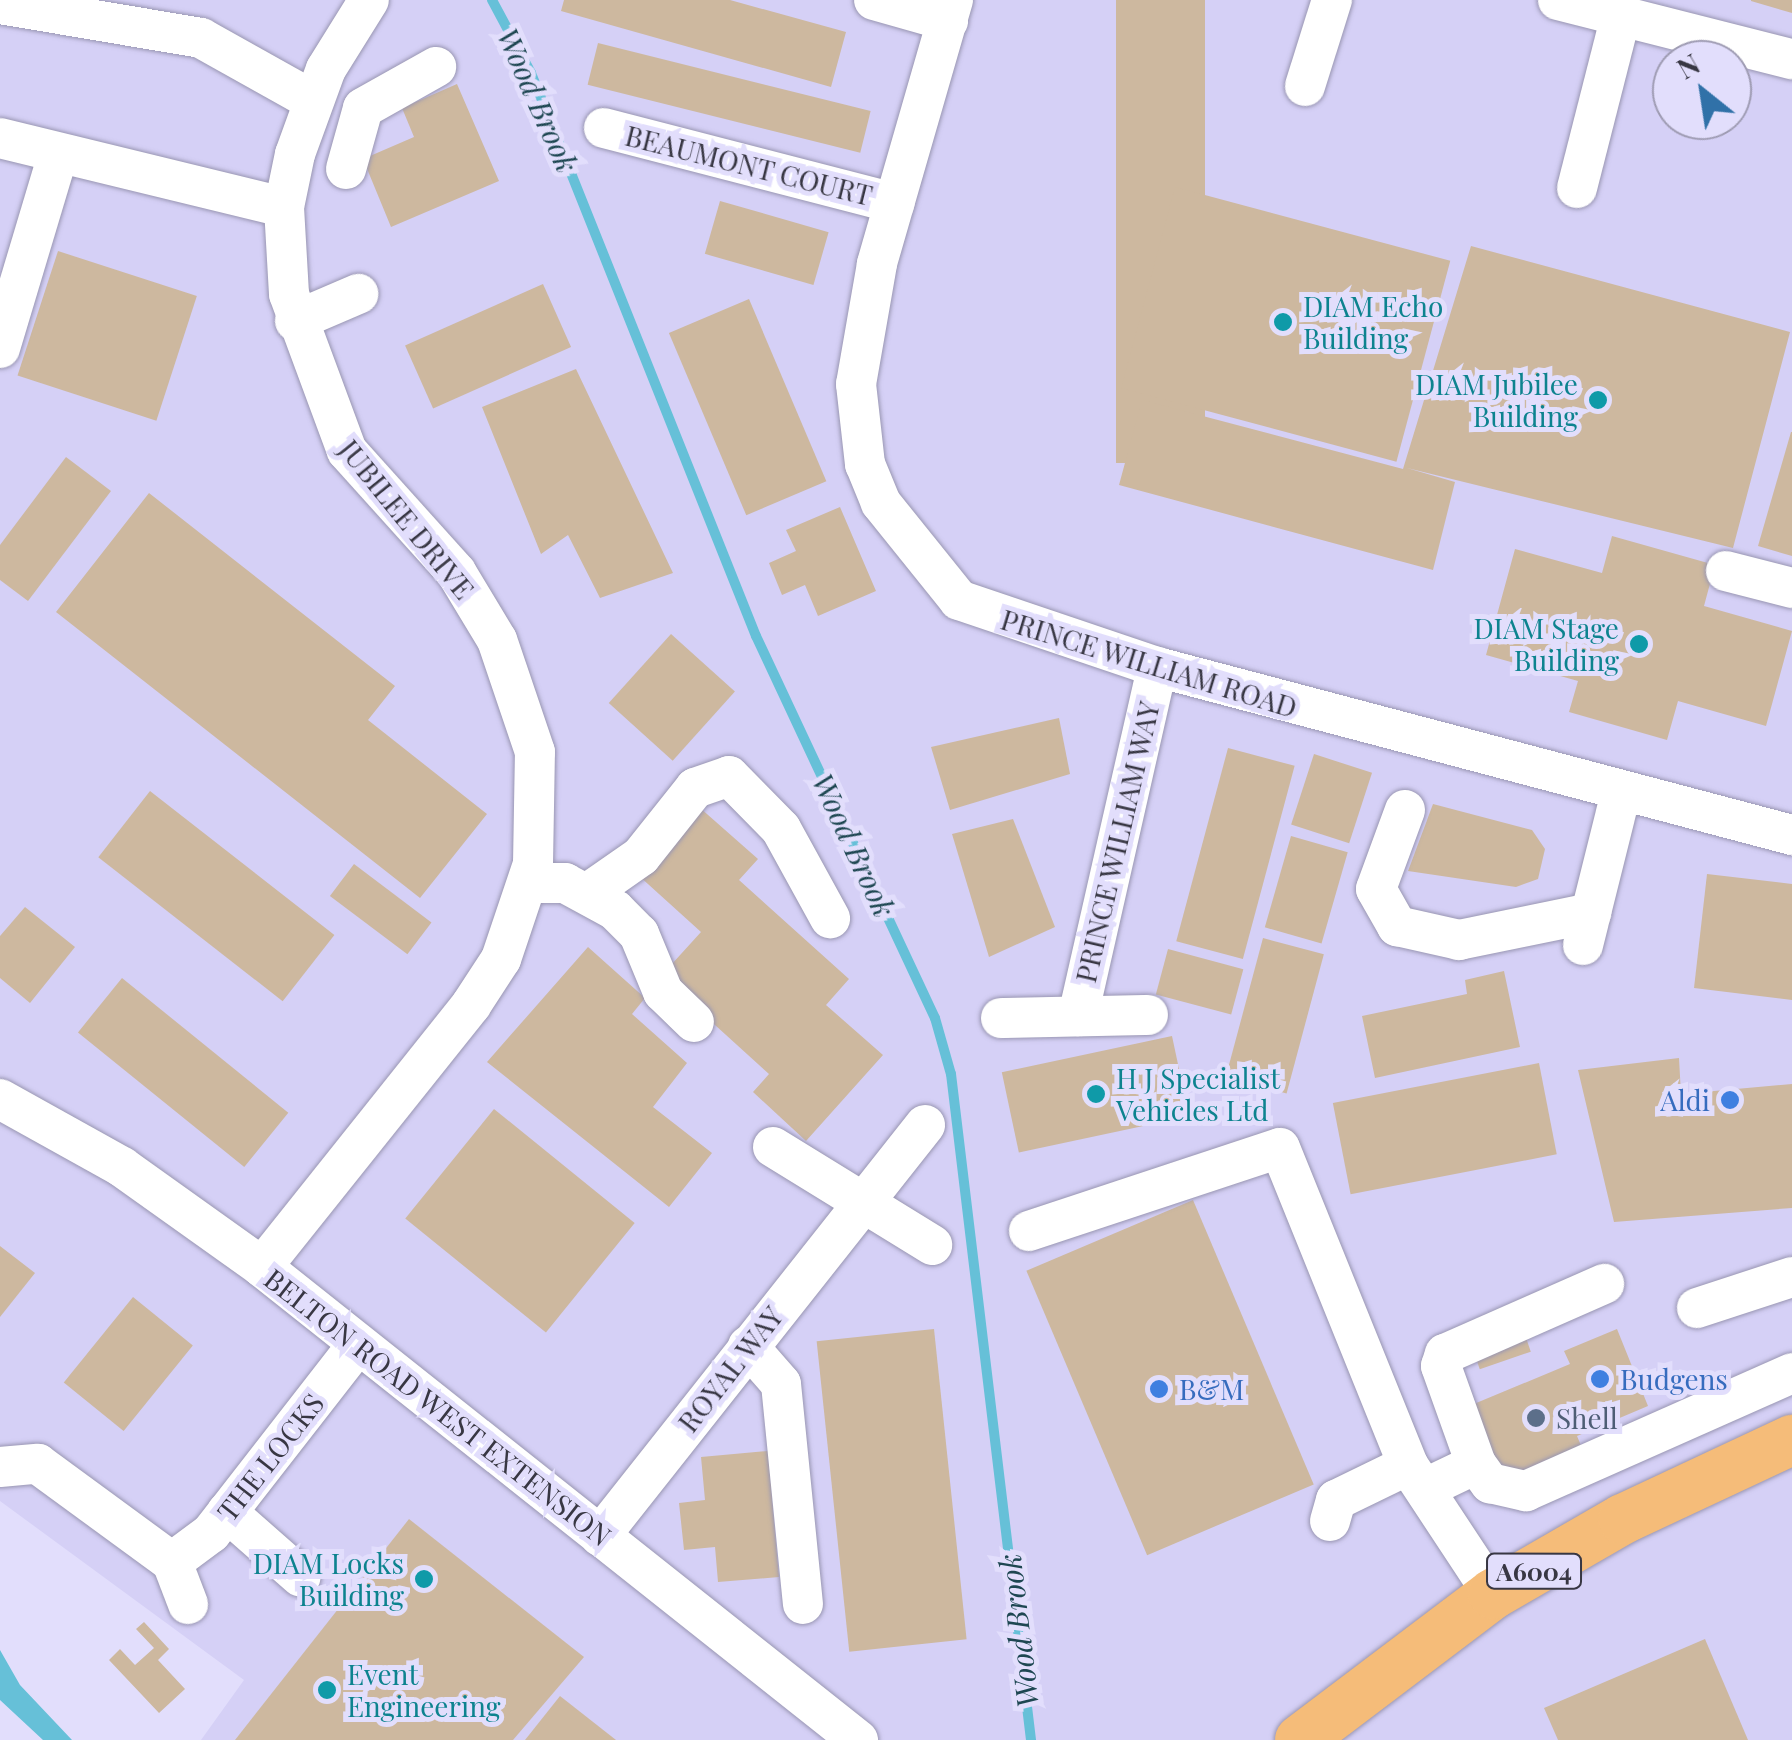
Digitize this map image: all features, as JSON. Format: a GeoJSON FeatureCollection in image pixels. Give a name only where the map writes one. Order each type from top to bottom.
{"type":"FeatureCollection","features":[{"type":"Feature","properties":{"kind":"main road","name":"A6004"},"geometry":{"type":"LineString","coordinates":[[1300,1740],[1493,1594],[1623,1519],[1792,1440]]}},
{"type":"Feature","properties":{"kind":"street","name":"JUBILEE DRIVE"},"geometry":{"type":"LineString","coordinates":[[262,1267],[472,1004],[501,959],[529,883],[537,769],[512,674],[456,572],[347,450],[295,321],[284,207],[314,95],[369,0]]}},
{"type":"Feature","properties":{"kind":"street"},"geometry":{"type":"LineString","coordinates":[[874,0],[951,11]]}},
{"type":"Feature","properties":{"kind":"street"},"geometry":{"type":"LineString","coordinates":[[1305,86],[1332,0]]}},
{"type":"Feature","properties":{"kind":"street"},"geometry":{"type":"LineString","coordinates":[[1558,0],[1792,58]]}},
{"type":"Feature","properties":{"kind":"street"},"geometry":{"type":"LineString","coordinates":[[0,4],[201,38],[314,95],[363,108],[436,67]]}},
{"type":"Feature","properties":{"kind":"street","name":"PRINCE WILLIAM ROAD"},"geometry":{"type":"LineString","coordinates":[[951,11],[894,203],[856,384],[865,464],[880,503],[958,600],[1157,668],[1620,797],[1792,835]]}},
{"type":"Feature","properties":{"kind":"street"},"geometry":{"type":"LineString","coordinates":[[1577,188],[1621,16]]}},
{"type":"Feature","properties":{"kind":"street"},"geometry":{"type":"LineString","coordinates":[[346,169],[363,108]]}},
{"type":"Feature","properties":{"kind":"street","name":"BEAUMONT COURT"},"geometry":{"type":"LineString","coordinates":[[604,128],[894,203]]}},
{"type":"Feature","properties":{"kind":"street"},"geometry":{"type":"LineString","coordinates":[[0,138],[284,207]]}},
{"type":"Feature","properties":{"kind":"street"},"geometry":{"type":"LineString","coordinates":[[0,348],[58,155]]}},
{"type":"Feature","properties":{"kind":"street"},"geometry":{"type":"LineString","coordinates":[[295,321],[358,294]]}},
{"type":"Feature","properties":{"kind":"street"},"geometry":{"type":"LineString","coordinates":[[1726,571],[1792,588]]}},
{"type":"Feature","properties":{"kind":"street","name":"PRINCE WILLIAM WAY"},"geometry":{"type":"LineString","coordinates":[[1078,1016],[1157,668]]}},
{"type":"Feature","properties":{"kind":"street"},"geometry":{"type":"LineString","coordinates":[[590,891],[641,856],[694,788],[729,776],[780,829],[830,918]]}},
{"type":"Feature","properties":{"kind":"street"},"geometry":{"type":"LineString","coordinates":[[1405,810],[1376,890],[1397,926],[1458,940],[1587,929],[1620,797]]}},
{"type":"Feature","properties":{"kind":"street"},"geometry":{"type":"LineString","coordinates":[[529,883],[590,891],[639,934],[663,992],[694,1022]]}},
{"type":"Feature","properties":{"kind":"street","name":"PRINCE WILLIAM WAY"},"geometry":{"type":"LineString","coordinates":[[1001,1018],[1148,1015]]}},
{"type":"Feature","properties":{"kind":"street","name":"BELTON ROAD WEST EXTENSION"},"geometry":{"type":"LineString","coordinates":[[0,1099],[122,1167],[262,1267],[858,1740]]}},
{"type":"Feature","properties":{"kind":"street","name":"ROYAL WAY"},"geometry":{"type":"LineString","coordinates":[[600,1536],[861,1201],[925,1125]]}},
{"type":"Feature","properties":{"kind":"street"},"geometry":{"type":"LineString","coordinates":[[773,1148],[932,1245]]}},
{"type":"Feature","properties":{"kind":"street"},"geometry":{"type":"LineString","coordinates":[[1029,1231],[1280,1148],[1419,1476],[1493,1594]]}},
{"type":"Feature","properties":{"kind":"street"},"geometry":{"type":"LineString","coordinates":[[1697,1308],[1792,1277]]}},
{"type":"Feature","properties":{"kind":"street"},"geometry":{"type":"LineString","coordinates":[[1604,1284],[1445,1354],[1441,1366],[1476,1464],[1490,1483],[1526,1491],[1792,1374]]}},
{"type":"Feature","properties":{"kind":"street","name":"THE LOCKS"},"geometry":{"type":"LineString","coordinates":[[172,1562],[227,1512],[358,1344]]}},
{"type":"Feature","properties":{"kind":"street"},"geometry":{"type":"LineString","coordinates":[[748,1346],[781,1384],[803,1604]]}},
{"type":"Feature","properties":{"kind":"street"},"geometry":{"type":"LineString","coordinates":[[0,1467],[38,1464],[172,1562],[188,1604]]}},
{"type":"Feature","properties":{"kind":"street"},"geometry":{"type":"LineString","coordinates":[[1330,1520],[1336,1500],[1476,1464]]}},
{"type":"Feature","properties":{"kind":"street"},"geometry":{"type":"LineString","coordinates":[[227,1512],[301,1577]]}},
{"type":"Feature","properties":{"kind":"shaded area"},"geometry":{"type":"Polygon","coordinates":[[[0,0],[1792,0],[1792,1740],[201,1740],[244,1680],[0,1501],[0,0]]]}},
{"type":"Feature","properties":{"kind":"water"},"geometry":{"type":"Polygon","coordinates":[[[0,1650],[20,1685],[72,1740],[43,1740],[0,1700],[0,1650]]]}},
{"type":"Feature","properties":{"kind":"building"},"geometry":{"type":"Polygon","coordinates":[[[564,0],[730,0],[846,32],[831,87],[561,11],[564,0]]]}},
{"type":"Feature","properties":{"kind":"building"},"geometry":{"type":"Polygon","coordinates":[[[1116,0],[1205,0],[1205,463],[1116,463],[1116,0]]]}},
{"type":"Feature","properties":{"kind":"building"},"geometry":{"type":"Polygon","coordinates":[[[1792,0],[1792,13],[1751,1],[1792,0]]]}},
{"type":"Feature","properties":{"kind":"building"},"geometry":{"type":"Polygon","coordinates":[[[598,43],[871,111],[860,153],[588,85],[598,43]]]}},
{"type":"Feature","properties":{"kind":"building"},"geometry":{"type":"Polygon","coordinates":[[[457,84],[499,181],[391,227],[363,159],[414,137],[402,108],[457,84]]]}},
{"type":"Feature","properties":{"kind":"building","name":"DIAM Echo Building"},"geometry":{"type":"Polygon","coordinates":[[[1175,187],[1450,261],[1396,462],[1121,388],[1175,187]]]}},
{"type":"Feature","properties":{"kind":"building"},"geometry":{"type":"Polygon","coordinates":[[[720,201],[829,232],[813,285],[705,254],[720,201]]]}},
{"type":"Feature","properties":{"kind":"building","name":"DIAM Jubilee Building"},"geometry":{"type":"Polygon","coordinates":[[[1471,246],[1790,332],[1733,548],[1407,468],[1455,482],[1433,570],[1119,485],[1142,400],[1403,469],[1471,246]]]}},
{"type":"Feature","properties":{"kind":"building"},"geometry":{"type":"Polygon","coordinates":[[[58,251],[197,296],[156,421],[18,376],[58,251]]]}},
{"type":"Feature","properties":{"kind":"building"},"geometry":{"type":"Polygon","coordinates":[[[543,284],[571,347],[433,408],[405,345],[543,284]]]}},
{"type":"Feature","properties":{"kind":"building"},"geometry":{"type":"Polygon","coordinates":[[[749,299],[826,481],[746,515],[669,333],[749,299]]]}},
{"type":"Feature","properties":{"kind":"building"},"geometry":{"type":"Polygon","coordinates":[[[576,369],[673,573],[600,598],[568,535],[541,554],[482,407],[576,369]]]}},
{"type":"Feature","properties":{"kind":"building"},"geometry":{"type":"Polygon","coordinates":[[[1792,432],[1792,556],[1758,546],[1792,432]]]}},
{"type":"Feature","properties":{"kind":"building"},"geometry":{"type":"Polygon","coordinates":[[[66,457],[111,491],[28,601],[0,580],[0,545],[66,457]]]}},
{"type":"Feature","properties":{"kind":"building"},"geometry":{"type":"Polygon","coordinates":[[[149,493],[395,686],[368,720],[487,814],[420,898],[56,612],[149,493]]]}},
{"type":"Feature","properties":{"kind":"building"},"geometry":{"type":"Polygon","coordinates":[[[840,507],[876,591],[818,616],[805,585],[782,595],[769,563],[796,551],[786,530],[840,507]]]}},
{"type":"Feature","properties":{"kind":"building","name":"DIAM Stage Building"},"geometry":{"type":"Polygon","coordinates":[[[1612,536],[1715,565],[1704,606],[1792,631],[1766,726],[1678,701],[1667,740],[1569,712],[1578,681],[1486,655],[1515,549],[1602,573],[1612,536]]]}},
{"type":"Feature","properties":{"kind":"building"},"geometry":{"type":"Polygon","coordinates":[[[671,634],[735,692],[673,761],[609,703],[671,634]]]}},
{"type":"Feature","properties":{"kind":"building"},"geometry":{"type":"Polygon","coordinates":[[[1059,718],[1070,774],[950,810],[931,747],[1059,718]]]}},
{"type":"Feature","properties":{"kind":"building"},"geometry":{"type":"Polygon","coordinates":[[[1228,748],[1295,766],[1243,959],[1176,941],[1228,748]]]}},
{"type":"Feature","properties":{"kind":"building"},"geometry":{"type":"Polygon","coordinates":[[[1314,754],[1372,773],[1349,843],[1291,824],[1314,754]]]}},
{"type":"Feature","properties":{"kind":"building"},"geometry":{"type":"Polygon","coordinates":[[[150,791],[334,935],[283,1001],[98,857],[150,791]]]}},
{"type":"Feature","properties":{"kind":"building"},"geometry":{"type":"Polygon","coordinates":[[[1433,804],[1532,830],[1545,849],[1538,879],[1516,887],[1408,871],[1433,804]]]}},
{"type":"Feature","properties":{"kind":"building"},"geometry":{"type":"Polygon","coordinates":[[[699,807],[758,859],[739,880],[849,979],[826,1005],[883,1055],[806,1141],[753,1092],[769,1074],[661,976],[701,932],[638,875],[699,807]]]}},
{"type":"Feature","properties":{"kind":"building"},"geometry":{"type":"Polygon","coordinates":[[[1013,819],[1055,927],[989,957],[952,834],[1013,819]]]}},
{"type":"Feature","properties":{"kind":"building"},"geometry":{"type":"Polygon","coordinates":[[[1291,836],[1348,852],[1322,944],[1265,927],[1291,836]]]}},
{"type":"Feature","properties":{"kind":"building"},"geometry":{"type":"Polygon","coordinates":[[[354,864],[431,922],[407,954],[330,896],[354,864]]]}},
{"type":"Feature","properties":{"kind":"building"},"geometry":{"type":"Polygon","coordinates":[[[1707,874],[1792,884],[1792,1000],[1694,988],[1707,874]]]}},
{"type":"Feature","properties":{"kind":"building"},"geometry":{"type":"Polygon","coordinates":[[[25,907],[75,947],[30,1003],[0,978],[0,936],[25,907]]]}},
{"type":"Feature","properties":{"kind":"building"},"geometry":{"type":"Polygon","coordinates":[[[1263,938],[1324,954],[1287,1093],[1226,1077],[1263,938]]]}},
{"type":"Feature","properties":{"kind":"building"},"geometry":{"type":"Polygon","coordinates":[[[588,947],[645,998],[632,1014],[687,1063],[653,1107],[712,1153],[669,1207],[487,1062],[588,947]]]}},
{"type":"Feature","properties":{"kind":"building"},"geometry":{"type":"Polygon","coordinates":[[[1168,949],[1243,969],[1231,1015],[1156,994],[1168,949]]]}},
{"type":"Feature","properties":{"kind":"building"},"geometry":{"type":"Polygon","coordinates":[[[1504,971],[1520,1047],[1375,1078],[1362,1016],[1467,994],[1465,980],[1504,971]]]}},
{"type":"Feature","properties":{"kind":"building"},"geometry":{"type":"Polygon","coordinates":[[[122,978],[288,1113],[244,1167],[78,1032],[122,978]]]}},
{"type":"Feature","properties":{"kind":"building","name":"H J Specialist Vehicles Ltd"},"geometry":{"type":"Polygon","coordinates":[[[1172,1036],[1189,1116],[1019,1152],[1002,1072],[1172,1036]]]}},
{"type":"Feature","properties":{"kind":"building"},"geometry":{"type":"Polygon","coordinates":[[[1679,1058],[1681,1094],[1792,1084],[1792,1208],[1614,1222],[1578,1070],[1679,1058]]]}},
{"type":"Feature","properties":{"kind":"building"},"geometry":{"type":"Polygon","coordinates":[[[1539,1063],[1557,1154],[1351,1194],[1333,1103],[1539,1063]]]}},
{"type":"Feature","properties":{"kind":"building"},"geometry":{"type":"Polygon","coordinates":[[[494,1109],[635,1223],[546,1332],[405,1219],[494,1109]]]}},
{"type":"Feature","properties":{"kind":"building"},"geometry":{"type":"Polygon","coordinates":[[[1193,1200],[1314,1484],[1147,1555],[1026,1271],[1193,1200]]]}},
{"type":"Feature","properties":{"kind":"building"},"geometry":{"type":"Polygon","coordinates":[[[0,1246],[35,1273],[0,1317],[0,1246]]]}},
{"type":"Feature","properties":{"kind":"building"},"geometry":{"type":"Polygon","coordinates":[[[133,1297],[193,1345],[124,1431],[64,1382],[133,1297]]]}},
{"type":"Feature","properties":{"kind":"building"},"geometry":{"type":"Polygon","coordinates":[[[934,1329],[967,1639],[849,1652],[817,1341],[934,1329]]]}},
{"type":"Feature","properties":{"kind":"building"},"geometry":{"type":"Polygon","coordinates":[[[1523,1329],[1531,1352],[1480,1369],[1472,1347],[1523,1329]]]}},
{"type":"Feature","properties":{"kind":"building"},"geometry":{"type":"Polygon","coordinates":[[[1617,1329],[1648,1406],[1577,1436],[1582,1448],[1500,1481],[1469,1406],[1570,1364],[1564,1351],[1617,1329]]]}},
{"type":"Feature","properties":{"kind":"building"},"geometry":{"type":"Polygon","coordinates":[[[768,1451],[779,1577],[718,1582],[715,1547],[684,1550],[679,1503],[705,1500],[701,1457],[768,1451]]]}},
{"type":"Feature","properties":{"kind":"building","name":"DIAM Locks Building"},"geometry":{"type":"Polygon","coordinates":[[[409,1519],[584,1657],[513,1740],[235,1740],[409,1519]]]}},
{"type":"Feature","properties":{"kind":"building"},"geometry":{"type":"Polygon","coordinates":[[[144,1622],[169,1649],[158,1660],[185,1689],[159,1713],[109,1660],[120,1649],[135,1665],[154,1648],[136,1629],[144,1622]]]}},
{"type":"Feature","properties":{"kind":"building"},"geometry":{"type":"Polygon","coordinates":[[[1705,1639],[1748,1740],[1558,1740],[1544,1708],[1705,1639]]]}},
{"type":"Feature","properties":{"kind":"building"},"geometry":{"type":"Polygon","coordinates":[[[560,1696],[616,1740],[525,1740],[560,1696]]]}},
{"type":"Feature","properties":{"kind":"waterway","name":"Wood Brook"},"geometry":{"type":"LineString","coordinates":[[492,0],[531,73],[756,636],[935,1018],[951,1074],[1031,1740]]}},
{"type":"Feature","properties":{"kind":"place","name":"DIAM Echo Building"},"geometry":{"type":"Point","coordinates":[1283,322]}},
{"type":"Feature","properties":{"kind":"place","name":"DIAM Jubilee Building"},"geometry":{"type":"Point","coordinates":[1598,400]}},
{"type":"Feature","properties":{"kind":"place","name":"DIAM Stage Building"},"geometry":{"type":"Point","coordinates":[1639,644]}},
{"type":"Feature","properties":{"kind":"place","name":"H J Specialist Vehicles Ltd"},"geometry":{"type":"Point","coordinates":[1096,1094]}},
{"type":"Feature","properties":{"kind":"place","name":"Aldi"},"geometry":{"type":"Point","coordinates":[1730,1100]}},
{"type":"Feature","properties":{"kind":"place","name":"Budgens"},"geometry":{"type":"Point","coordinates":[1600,1379]}},
{"type":"Feature","properties":{"kind":"place","name":"B&M"},"geometry":{"type":"Point","coordinates":[1159,1389]}},
{"type":"Feature","properties":{"kind":"place","name":"Shell"},"geometry":{"type":"Point","coordinates":[1536,1418]}},
{"type":"Feature","properties":{"kind":"place","name":"DIAM Locks Building"},"geometry":{"type":"Point","coordinates":[424,1579]}},
{"type":"Feature","properties":{"kind":"place","name":"Event Engineering"},"geometry":{"type":"Point","coordinates":[327,1690]}}]}
